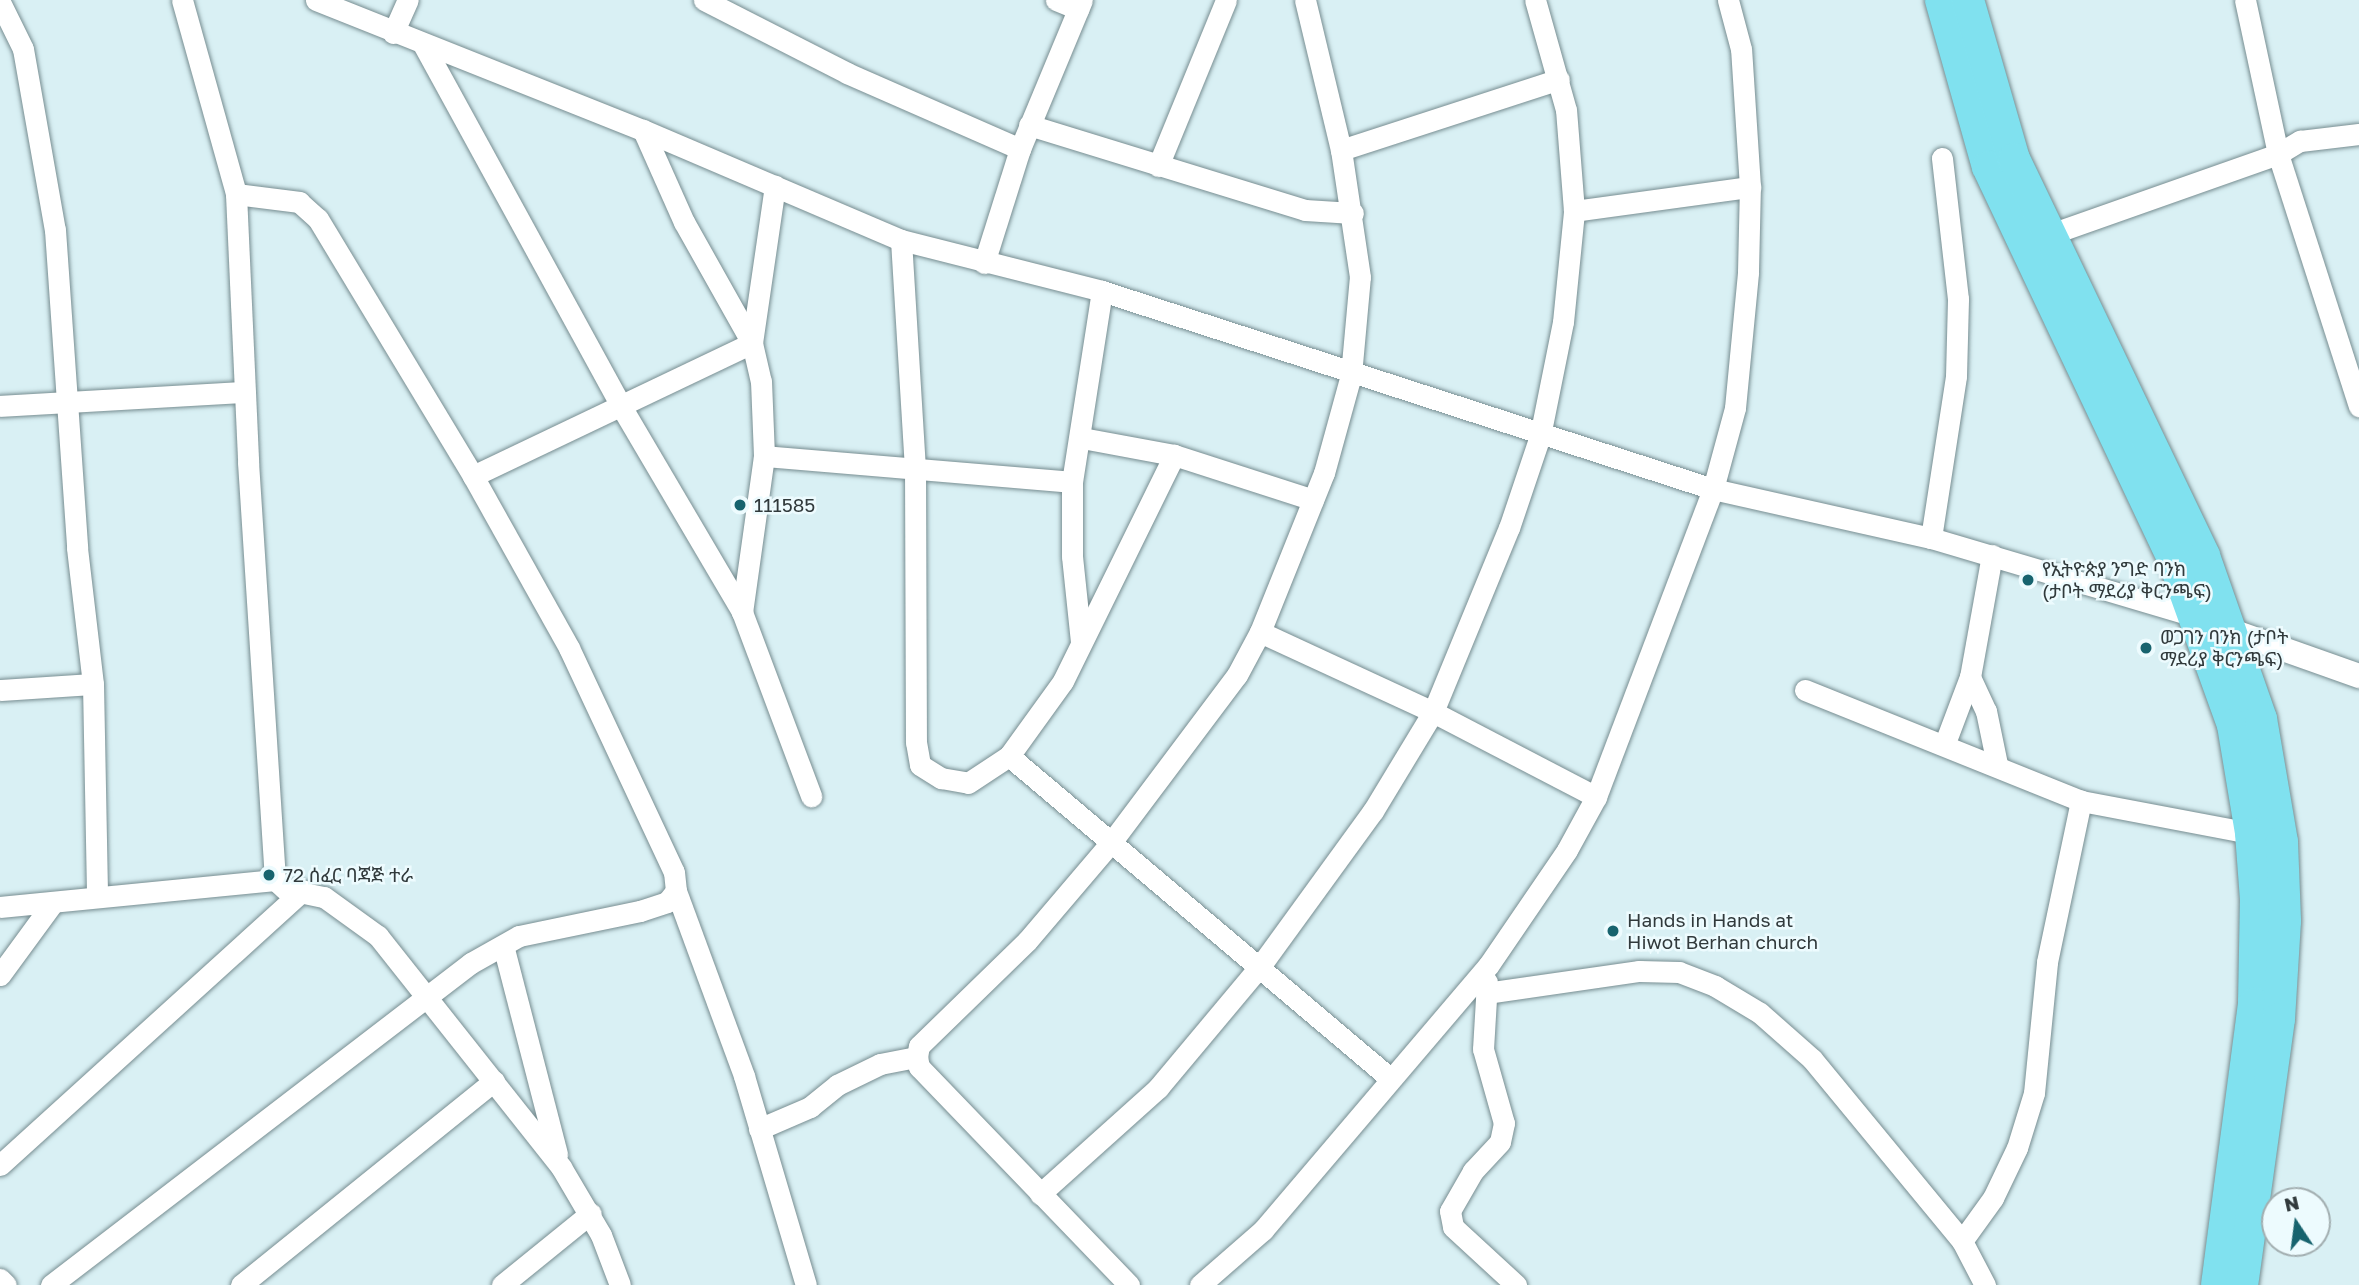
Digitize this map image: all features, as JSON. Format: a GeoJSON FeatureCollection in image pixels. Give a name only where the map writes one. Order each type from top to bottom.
{"type":"FeatureCollection","features":[{"type":"Feature","properties":{"kind":"main road"},"geometry":{"type":"LineString","coordinates":[[1941,0],[1988,167],[2197,617],[2233,725],[2251,833],[2256,899],[2254,1004],[2217,1285]]}},
{"type":"Feature","properties":{"kind":"main road"},"geometry":{"type":"LineString","coordinates":[[1968,0],[2014,159],[2204,555],[2261,719],[2281,842],[2285,921],[2279,1019],[2242,1285]]}},
{"type":"Feature","properties":{"kind":"street"},"geometry":{"type":"LineString","coordinates":[[182,0],[236,194],[245,392],[275,880],[285,889],[303,890],[324,897],[378,936],[561,1167],[591,1213],[620,1285]]}},
{"type":"Feature","properties":{"kind":"street"},"geometry":{"type":"LineString","coordinates":[[316,0],[424,46],[643,130],[901,240],[1102,291],[1539,436],[1713,489],[1931,538],[1992,555],[2197,617],[2232,632],[2359,676]]}},
{"type":"Feature","properties":{"kind":"street"},"geometry":{"type":"LineString","coordinates":[[393,33],[408,0]]}},
{"type":"Feature","properties":{"kind":"street"},"geometry":{"type":"LineString","coordinates":[[704,0],[847,73],[1020,149]]}},
{"type":"Feature","properties":{"kind":"street"},"geometry":{"type":"LineString","coordinates":[[984,263],[1020,149],[1080,4],[1056,0]]}},
{"type":"Feature","properties":{"kind":"street"},"geometry":{"type":"LineString","coordinates":[[1158,166],[1226,0]]}},
{"type":"Feature","properties":{"kind":"street"},"geometry":{"type":"LineString","coordinates":[[1129,1285],[919,1067],[917,1057],[919,1046],[1027,941],[1114,840],[1237,675],[1260,632],[1313,500],[1351,374],[1360,276],[1353,213],[1341,150],[1305,0]]}},
{"type":"Feature","properties":{"kind":"street"},"geometry":{"type":"LineString","coordinates":[[1040,1194],[1158,1088],[1261,965],[1373,811],[1433,712],[1508,528],[1539,436],[1563,322],[1574,211],[1559,79],[1535,0]]}},
{"type":"Feature","properties":{"kind":"street"},"geometry":{"type":"LineString","coordinates":[[1200,1285],[1262,1230],[1488,966],[1567,850],[1596,797],[1713,489],[1735,408],[1748,272],[1750,187],[1741,49],[1728,0]]}},
{"type":"Feature","properties":{"kind":"street"},"geometry":{"type":"LineString","coordinates":[[2245,0],[2278,154],[2359,406]]}},
{"type":"Feature","properties":{"kind":"street"},"geometry":{"type":"LineString","coordinates":[[7,7],[23,49],[55,230],[66,400],[93,684],[97,895]]}},
{"type":"Feature","properties":{"kind":"street"},"geometry":{"type":"LineString","coordinates":[[424,46],[622,408],[742,612],[811,796]]}},
{"type":"Feature","properties":{"kind":"street"},"geometry":{"type":"LineString","coordinates":[[1341,150],[1559,79]]}},
{"type":"Feature","properties":{"kind":"street"},"geometry":{"type":"LineString","coordinates":[[1030,125],[1306,210],[1353,213]]}},
{"type":"Feature","properties":{"kind":"street"},"geometry":{"type":"LineString","coordinates":[[643,130],[684,222],[752,344],[761,381],[764,456],[742,612]]}},
{"type":"Feature","properties":{"kind":"street"},"geometry":{"type":"LineString","coordinates":[[2051,234],[2278,154],[2300,141],[2359,134]]}},
{"type":"Feature","properties":{"kind":"street"},"geometry":{"type":"LineString","coordinates":[[1931,538],[1956,376],[1958,299],[1942,158]]}},
{"type":"Feature","properties":{"kind":"street"},"geometry":{"type":"LineString","coordinates":[[752,344],[775,186]]}},
{"type":"Feature","properties":{"kind":"street"},"geometry":{"type":"LineString","coordinates":[[1574,211],[1750,187]]}},
{"type":"Feature","properties":{"kind":"street"},"geometry":{"type":"LineString","coordinates":[[236,194],[299,202],[318,219],[473,475],[569,648],[674,872],[676,891],[759,1129],[806,1285]]}},
{"type":"Feature","properties":{"kind":"street"},"geometry":{"type":"LineString","coordinates":[[901,240],[915,466],[916,742],[920,765],[941,778],[968,783],[1009,756],[1063,681],[1174,456]]}},
{"type":"Feature","properties":{"kind":"street"},"geometry":{"type":"LineString","coordinates":[[1080,642],[1072,556],[1072,482],[1082,438],[1102,291]]}},
{"type":"Feature","properties":{"kind":"street"},"geometry":{"type":"LineString","coordinates":[[473,475],[622,408],[752,344]]}},
{"type":"Feature","properties":{"kind":"street"},"geometry":{"type":"LineString","coordinates":[[0,406],[66,400],[245,392]]}},
{"type":"Feature","properties":{"kind":"street"},"geometry":{"type":"LineString","coordinates":[[1082,438],[1174,456],[1313,500]]}},
{"type":"Feature","properties":{"kind":"street"},"geometry":{"type":"LineString","coordinates":[[764,456],[915,466],[1072,482]]}},
{"type":"Feature","properties":{"kind":"street"},"geometry":{"type":"LineString","coordinates":[[1945,743],[1970,677],[1992,555]]}},
{"type":"Feature","properties":{"kind":"street"},"geometry":{"type":"LineString","coordinates":[[1260,632],[1433,712],[1596,797]]}},
{"type":"Feature","properties":{"kind":"street"},"geometry":{"type":"LineString","coordinates":[[1970,677],[1986,711],[1997,764]]}},
{"type":"Feature","properties":{"kind":"street"},"geometry":{"type":"LineString","coordinates":[[0,690],[93,684]]}},
{"type":"Feature","properties":{"kind":"street"},"geometry":{"type":"LineString","coordinates":[[1805,690],[1945,743],[2081,801],[2251,833]]}},
{"type":"Feature","properties":{"kind":"street"},"geometry":{"type":"LineString","coordinates":[[1009,756],[1114,840],[1391,1079]]}},
{"type":"Feature","properties":{"kind":"street"},"geometry":{"type":"LineString","coordinates":[[1962,1241],[1993,1198],[2017,1148],[2034,1093],[2046,962],[2081,801]]}},
{"type":"Feature","properties":{"kind":"street"},"geometry":{"type":"LineString","coordinates":[[0,907],[52,904],[97,895],[275,880]]}},
{"type":"Feature","properties":{"kind":"street"},"geometry":{"type":"LineString","coordinates":[[0,1165],[303,890]]}},
{"type":"Feature","properties":{"kind":"street"},"geometry":{"type":"LineString","coordinates":[[51,1285],[471,964],[503,949],[519,936],[667,902],[676,891]]}},
{"type":"Feature","properties":{"kind":"street"},"geometry":{"type":"LineString","coordinates":[[0,975],[52,904]]}},
{"type":"Feature","properties":{"kind":"street"},"geometry":{"type":"LineString","coordinates":[[503,949],[561,1167]]}},
{"type":"Feature","properties":{"kind":"street"},"geometry":{"type":"LineString","coordinates":[[1488,966],[1483,1049],[1504,1123],[1500,1142],[1473,1171],[1450,1211],[1453,1227],[1516,1285]]}},
{"type":"Feature","properties":{"kind":"street"},"geometry":{"type":"LineString","coordinates":[[1486,993],[1639,971],[1679,972],[1715,986],[1760,1013],[1812,1059],[1962,1241],[1985,1285]]}},
{"type":"Feature","properties":{"kind":"street"},"geometry":{"type":"LineString","coordinates":[[759,1129],[810,1107],[837,1085],[880,1064],[917,1057]]}},
{"type":"Feature","properties":{"kind":"street"},"geometry":{"type":"LineString","coordinates":[[241,1285],[494,1081]]}},
{"type":"Feature","properties":{"kind":"street"},"geometry":{"type":"LineString","coordinates":[[502,1285],[591,1213]]}},
{"type":"Feature","properties":{"kind":"street"},"geometry":{"type":"LineString","coordinates":[[0,1279],[6,1285]]}},
{"type":"Feature","properties":{"kind":"place","name":"111585"},"geometry":{"type":"Point","coordinates":[740,505]}},
{"type":"Feature","properties":{"kind":"place","name":"የኢትዮጵያ ንግድ ባንክ (ታቦት ማደሪያ ቅርንጫፍ)"},"geometry":{"type":"Point","coordinates":[2028,580]}},
{"type":"Feature","properties":{"kind":"place","name":"ወጋገን ባንክ (ታቦት ማደሪያ ቅርንጫፍ)"},"geometry":{"type":"Point","coordinates":[2146,648]}},
{"type":"Feature","properties":{"kind":"place","name":"72 ሰፈር ባጃጅ ተራ"},"geometry":{"type":"Point","coordinates":[269,875]}},
{"type":"Feature","properties":{"kind":"place","name":"Hands in Hands at Hiwot Berhan church"},"geometry":{"type":"Point","coordinates":[1613,931]}}]}
